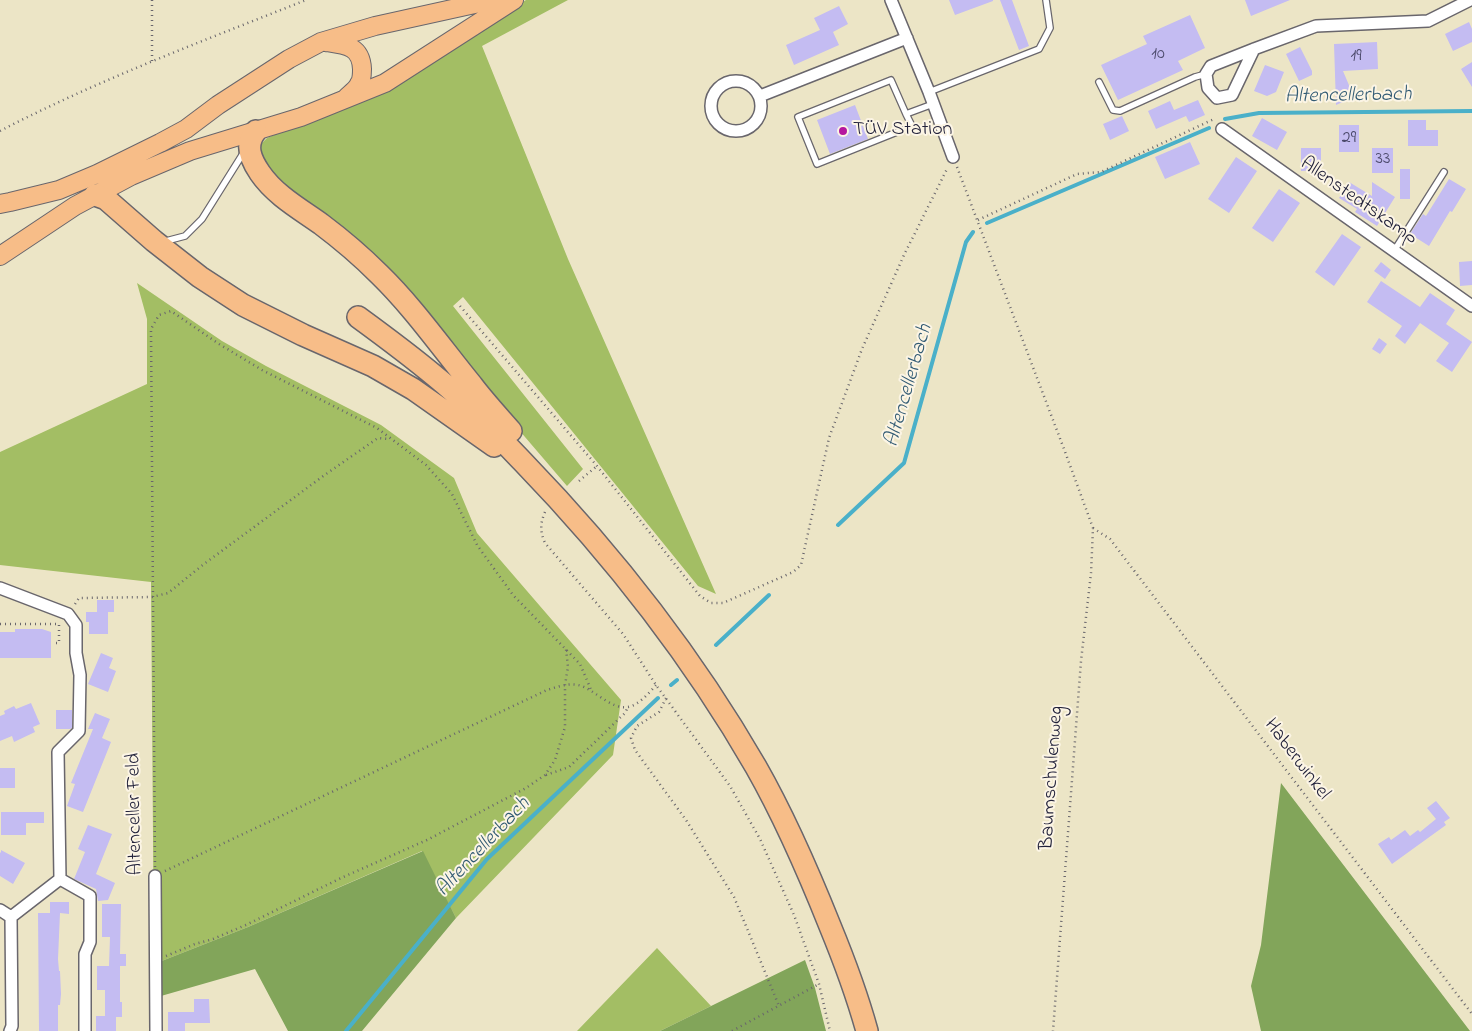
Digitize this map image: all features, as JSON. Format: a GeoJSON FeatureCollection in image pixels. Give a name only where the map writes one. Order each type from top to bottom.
{"type":"FeatureCollection","features":[{"type":"Feature","properties":{"kind":"highway"},"geometry":{"type":"LineString","coordinates":[[252,138],[250,153],[255,165],[269,184],[288,201],[334,234],[359,256],[379,274],[414,312],[479,394],[570,494],[577,520]]}},
{"type":"Feature","properties":{"kind":"highway"},"geometry":{"type":"LineString","coordinates":[[95,194],[106,199],[154,241],[200,277],[243,305],[302,335],[373,366],[413,389],[535,475]]}},
{"type":"Feature","properties":{"kind":"highway"},"geometry":{"type":"LineString","coordinates":[[358,317],[438,378],[475,412],[577,520],[626,578],[673,641],[712,697],[756,767],[786,825],[814,885],[868,1031]]}},
{"type":"Feature","properties":{"kind":"main road"},"geometry":{"type":"LineString","coordinates":[[0,204],[59,190],[97,174],[160,143],[186,129],[218,105],[289,59],[321,42],[375,26],[493,0]]}},
{"type":"Feature","properties":{"kind":"main road"},"geometry":{"type":"LineString","coordinates":[[0,256],[75,206],[131,176],[190,151],[252,138],[385,83],[514,0]]}},
{"type":"Feature","properties":{"kind":"main road"},"geometry":{"type":"LineString","coordinates":[[321,42],[350,47],[357,51],[362,62],[362,74],[359,84],[344,100]]}},
{"type":"Feature","properties":{"kind":"street"},"geometry":{"type":"LineString","coordinates":[[892,0],[953,157]]}},
{"type":"Feature","properties":{"kind":"street"},"geometry":{"type":"LineString","coordinates":[[1254,49],[1232,96],[1217,98],[1208,88],[1206,74],[1211,66],[1254,49],[1316,26],[1428,21],[1470,0]]}},
{"type":"Feature","properties":{"kind":"street"},"geometry":{"type":"LineString","coordinates":[[760,96],[907,38]]}},
{"type":"Feature","properties":{"kind":"street"},"geometry":{"type":"LineString","coordinates":[[733,80],[746,82],[752,85],[760,96],[762,102],[760,115],[757,121],[746,129],[733,131],[727,129],[721,126],[713,116],[711,103],[713,96],[726,82],[733,80]]}},
{"type":"Feature","properties":{"kind":"street","name":"Allenstedtskamp"},"geometry":{"type":"LineString","coordinates":[[1222,129],[1472,306]]}},
{"type":"Feature","properties":{"kind":"street"},"geometry":{"type":"LineString","coordinates":[[0,588],[68,614],[76,625],[76,653],[80,675],[79,731],[58,752],[60,879]]}},
{"type":"Feature","properties":{"kind":"street","name":"Altenceller Feld"},"geometry":{"type":"LineString","coordinates":[[155,876],[156,1031]]}},
{"type":"Feature","properties":{"kind":"street"},"geometry":{"type":"LineString","coordinates":[[11,917],[60,879]]}},
{"type":"Feature","properties":{"kind":"street"},"geometry":{"type":"LineString","coordinates":[[60,879],[90,896],[90,942],[85,954],[84,1031]]}},
{"type":"Feature","properties":{"kind":"street"},"geometry":{"type":"LineString","coordinates":[[0,910],[11,917]]}},
{"type":"Feature","properties":{"kind":"street"},"geometry":{"type":"LineString","coordinates":[[10,1031],[12,1026],[11,917]]}},
{"type":"Feature","properties":{"kind":"lane"},"geometry":{"type":"LineString","coordinates":[[929,92],[1039,48],[1050,28],[1046,0]]}},
{"type":"Feature","properties":{"kind":"lane"},"geometry":{"type":"LineString","coordinates":[[1100,82],[1113,110],[1120,111],[1195,77],[1206,74]]}},
{"type":"Feature","properties":{"kind":"lane"},"geometry":{"type":"LineString","coordinates":[[891,80],[906,114],[912,126],[817,164],[798,116],[891,80]]}},
{"type":"Feature","properties":{"kind":"lane"},"geometry":{"type":"LineString","coordinates":[[906,114],[933,104]]}},
{"type":"Feature","properties":{"kind":"lane"},"geometry":{"type":"LineString","coordinates":[[154,241],[169,242],[185,236],[192,230],[202,219],[252,138]]}},
{"type":"Feature","properties":{"kind":"lane"},"geometry":{"type":"LineString","coordinates":[[1394,251],[1444,172]]}},
{"type":"Feature","properties":{"kind":"path"},"geometry":{"type":"LineString","coordinates":[[152,0],[152,62]]}},
{"type":"Feature","properties":{"kind":"path"},"geometry":{"type":"LineString","coordinates":[[0,131],[46,107],[306,0]]}},
{"type":"Feature","properties":{"kind":"path"},"geometry":{"type":"LineString","coordinates":[[1217,98],[1213,113],[1214,119],[1222,129]]}},
{"type":"Feature","properties":{"kind":"path"},"geometry":{"type":"LineString","coordinates":[[978,220],[1077,174],[1101,172],[1214,119]]}},
{"type":"Feature","properties":{"kind":"path"},"geometry":{"type":"LineString","coordinates":[[953,157],[1093,528]]}},
{"type":"Feature","properties":{"kind":"path"},"geometry":{"type":"LineString","coordinates":[[460,306],[597,466],[700,596],[711,603],[723,603],[793,572],[801,564],[830,438],[862,349],[904,255],[953,157]]}},
{"type":"Feature","properties":{"kind":"path","name":"Altenceller Feld"},"geometry":{"type":"LineString","coordinates":[[155,876],[151,329],[159,315],[171,312],[262,370],[377,428],[426,465],[452,494],[476,546],[513,594],[580,664],[592,692]]}},
{"type":"Feature","properties":{"kind":"path"},"geometry":{"type":"LineString","coordinates":[[377,428],[378,438]]}},
{"type":"Feature","properties":{"kind":"path"},"geometry":{"type":"LineString","coordinates":[[68,614],[79,598],[152,597],[168,592],[211,558],[378,438],[392,440]]}},
{"type":"Feature","properties":{"kind":"path"},"geometry":{"type":"LineString","coordinates":[[579,482],[597,466]]}},
{"type":"Feature","properties":{"kind":"path"},"geometry":{"type":"LineString","coordinates":[[545,512],[540,532],[546,543],[623,634],[656,686],[730,786],[760,839],[794,915],[819,984],[830,1031]]}},
{"type":"Feature","properties":{"kind":"path","name":"Haberwinkel"},"geometry":{"type":"LineString","coordinates":[[1093,528],[1110,539],[1472,1014]]}},
{"type":"Feature","properties":{"kind":"path","name":"Baumschulenweg"},"geometry":{"type":"LineString","coordinates":[[1053,1031],[1080,680],[1091,573],[1093,528]]}},
{"type":"Feature","properties":{"kind":"path"},"geometry":{"type":"LineString","coordinates":[[0,624],[59,624],[59,643],[52,643]]}},
{"type":"Feature","properties":{"kind":"path"},"geometry":{"type":"LineString","coordinates":[[545,776],[555,760],[566,726],[565,685],[568,667],[566,648]]}},
{"type":"Feature","properties":{"kind":"path"},"geometry":{"type":"LineString","coordinates":[[155,876],[547,690],[565,685],[579,685],[612,704],[628,708]]}},
{"type":"Feature","properties":{"kind":"path"},"geometry":{"type":"LineString","coordinates":[[156,961],[248,924],[341,878],[428,840],[545,776],[569,767],[628,708],[656,686]]}},
{"type":"Feature","properties":{"kind":"path"},"geometry":{"type":"LineString","coordinates":[[666,698],[659,712],[637,726],[631,738],[633,744],[686,820],[734,897],[779,1006]]}},
{"type":"Feature","properties":{"kind":"path"},"geometry":{"type":"LineString","coordinates":[[732,1031],[819,984]]}},
{"type":"Feature","properties":{"kind":"green space"},"geometry":{"type":"Polygon","coordinates":[[[526,0],[568,0],[482,46],[568,259],[716,594],[698,586],[463,297],[453,306],[583,469],[567,486],[477,381],[265,174],[259,146],[267,138],[387,87],[526,0]]]}},
{"type":"Feature","properties":{"kind":"green space"},"geometry":{"type":"Polygon","coordinates":[[[137,283],[222,341],[266,366],[381,425],[454,478],[477,533],[621,700],[613,755],[456,918],[422,851],[248,927],[154,964],[151,582],[0,565],[0,452],[147,384],[147,319],[137,283]]]}},
{"type":"Feature","properties":{"kind":"green space"},"geometry":{"type":"Polygon","coordinates":[[[1281,783],[1470,1031],[1261,1031],[1251,986],[1261,945],[1281,783]]]}},
{"type":"Feature","properties":{"kind":"green space"},"geometry":{"type":"Polygon","coordinates":[[[423,851],[456,918],[362,1031],[288,1031],[255,969],[154,998],[154,964],[248,927],[423,851]]]}},
{"type":"Feature","properties":{"kind":"green space"},"geometry":{"type":"Polygon","coordinates":[[[657,948],[711,1006],[660,1031],[577,1031],[657,948]]]}},
{"type":"Feature","properties":{"kind":"green space"},"geometry":{"type":"Polygon","coordinates":[[[805,960],[815,988],[826,1031],[660,1031],[805,960]]]}},
{"type":"Feature","properties":{"kind":"building"},"geometry":{"type":"Polygon","coordinates":[[[949,0],[993,0],[993,1],[955,15],[949,0]]]}},
{"type":"Feature","properties":{"kind":"building"},"geometry":{"type":"Polygon","coordinates":[[[1000,0],[1012,0],[1029,46],[1019,50],[1000,0]]]}},
{"type":"Feature","properties":{"kind":"building"},"geometry":{"type":"Polygon","coordinates":[[[1245,0],[1290,0],[1251,16],[1245,0]]]}},
{"type":"Feature","properties":{"kind":"building"},"geometry":{"type":"Polygon","coordinates":[[[839,6],[848,24],[833,32],[839,45],[794,65],[786,45],[820,30],[814,18],[839,6]]]}},
{"type":"Feature","properties":{"kind":"building"},"geometry":{"type":"Polygon","coordinates":[[[1190,15],[1205,48],[1178,61],[1183,70],[1118,100],[1101,65],[1147,44],[1143,36],[1190,15]]]}},
{"type":"Feature","properties":{"kind":"building"},"geometry":{"type":"Polygon","coordinates":[[[1469,22],[1472,29],[1472,42],[1453,51],[1445,34],[1469,22]]]}},
{"type":"Feature","properties":{"kind":"building"},"geometry":{"type":"Polygon","coordinates":[[[1377,42],[1378,69],[1343,71],[1354,97],[1336,105],[1334,44],[1377,42]]]}},
{"type":"Feature","properties":{"kind":"building"},"geometry":{"type":"Polygon","coordinates":[[[1300,47],[1312,71],[1312,75],[1299,81],[1286,54],[1300,47]]]}},
{"type":"Feature","properties":{"kind":"building"},"geometry":{"type":"Polygon","coordinates":[[[1472,62],[1472,87],[1461,69],[1472,62]]]}},
{"type":"Feature","properties":{"kind":"building"},"geometry":{"type":"Polygon","coordinates":[[[1265,65],[1284,72],[1276,92],[1267,96],[1254,91],[1265,65]]]}},
{"type":"Feature","properties":{"kind":"building"},"geometry":{"type":"Polygon","coordinates":[[[1198,100],[1205,115],[1189,122],[1186,116],[1156,129],[1148,111],[1170,101],[1174,110],[1198,100]]]}},
{"type":"Feature","properties":{"kind":"building","name":"TÜV Station"},"geometry":{"type":"Polygon","coordinates":[[[855,105],[868,139],[830,154],[817,120],[855,105]]]}},
{"type":"Feature","properties":{"kind":"building"},"geometry":{"type":"Polygon","coordinates":[[[1122,116],[1129,131],[1110,140],[1103,124],[1122,116]]]}},
{"type":"Feature","properties":{"kind":"building"},"geometry":{"type":"Polygon","coordinates":[[[1262,118],[1287,132],[1277,150],[1252,136],[1262,118]]]}},
{"type":"Feature","properties":{"kind":"building"},"geometry":{"type":"Polygon","coordinates":[[[1408,120],[1426,120],[1426,130],[1438,130],[1438,146],[1408,146],[1408,120]]]}},
{"type":"Feature","properties":{"kind":"building"},"geometry":{"type":"Polygon","coordinates":[[[1339,125],[1359,125],[1359,152],[1339,152],[1339,125]]]}},
{"type":"Feature","properties":{"kind":"building"},"geometry":{"type":"Polygon","coordinates":[[[1190,142],[1200,164],[1165,179],[1155,157],[1190,142]]]}},
{"type":"Feature","properties":{"kind":"building"},"geometry":{"type":"Polygon","coordinates":[[[1301,148],[1321,148],[1321,170],[1301,171],[1301,148]]]}},
{"type":"Feature","properties":{"kind":"building"},"geometry":{"type":"Polygon","coordinates":[[[1372,148],[1393,148],[1393,173],[1372,173],[1372,148]]]}},
{"type":"Feature","properties":{"kind":"building"},"geometry":{"type":"Polygon","coordinates":[[[1236,157],[1257,171],[1229,213],[1208,199],[1236,157]]]}},
{"type":"Feature","properties":{"kind":"building"},"geometry":{"type":"Polygon","coordinates":[[[1400,169],[1410,169],[1410,199],[1400,199],[1400,169]]]}},
{"type":"Feature","properties":{"kind":"building"},"geometry":{"type":"Polygon","coordinates":[[[1449,179],[1466,189],[1429,246],[1410,234],[1423,214],[1426,216],[1449,179]]]}},
{"type":"Feature","properties":{"kind":"building"},"geometry":{"type":"Polygon","coordinates":[[[1349,182],[1372,196],[1372,182],[1395,197],[1377,226],[1355,212],[1357,209],[1339,198],[1349,182]]]}},
{"type":"Feature","properties":{"kind":"building"},"geometry":{"type":"Polygon","coordinates":[[[1279,189],[1300,203],[1273,242],[1252,228],[1279,189]]]}},
{"type":"Feature","properties":{"kind":"building"},"geometry":{"type":"Polygon","coordinates":[[[1342,234],[1361,247],[1334,286],[1315,272],[1342,234]]]}},
{"type":"Feature","properties":{"kind":"building"},"geometry":{"type":"Polygon","coordinates":[[[1472,261],[1472,285],[1460,286],[1459,262],[1472,261]]]}},
{"type":"Feature","properties":{"kind":"building"},"geometry":{"type":"Polygon","coordinates":[[[1381,262],[1391,270],[1385,279],[1374,271],[1381,262]]]}},
{"type":"Feature","properties":{"kind":"building"},"geometry":{"type":"Polygon","coordinates":[[[1381,281],[1420,307],[1430,293],[1455,310],[1446,324],[1472,342],[1452,372],[1436,361],[1449,343],[1420,323],[1405,344],[1395,336],[1402,326],[1367,302],[1381,281]]]}},
{"type":"Feature","properties":{"kind":"building"},"geometry":{"type":"Polygon","coordinates":[[[1379,338],[1387,344],[1380,354],[1372,349],[1379,338]]]}},
{"type":"Feature","properties":{"kind":"building"},"geometry":{"type":"Polygon","coordinates":[[[97,600],[114,600],[114,612],[108,612],[108,634],[89,634],[89,622],[86,622],[86,612],[97,612],[97,600]]]}},
{"type":"Feature","properties":{"kind":"building"},"geometry":{"type":"Polygon","coordinates":[[[15,629],[42,629],[51,632],[51,658],[0,658],[0,632],[15,632],[15,629]]]}},
{"type":"Feature","properties":{"kind":"building"},"geometry":{"type":"Polygon","coordinates":[[[101,653],[113,658],[109,668],[116,671],[108,692],[88,684],[101,653]]]}},
{"type":"Feature","properties":{"kind":"building"},"geometry":{"type":"Polygon","coordinates":[[[31,703],[40,724],[33,727],[35,732],[14,742],[12,736],[0,741],[0,716],[5,714],[4,711],[14,706],[16,709],[31,703]]]}},
{"type":"Feature","properties":{"kind":"building"},"geometry":{"type":"Polygon","coordinates":[[[56,710],[72,710],[72,728],[56,729],[56,710]]]}},
{"type":"Feature","properties":{"kind":"building"},"geometry":{"type":"Polygon","coordinates":[[[95,713],[110,719],[102,738],[111,742],[83,812],[67,806],[75,784],[71,783],[93,729],[88,729],[95,713]]]}},
{"type":"Feature","properties":{"kind":"building"},"geometry":{"type":"Polygon","coordinates":[[[0,768],[15,768],[15,788],[0,788],[0,768]]]}},
{"type":"Feature","properties":{"kind":"building"},"geometry":{"type":"Polygon","coordinates":[[[1436,801],[1450,818],[1444,822],[1446,825],[1392,864],[1378,844],[1389,837],[1391,840],[1405,830],[1410,836],[1418,830],[1420,832],[1436,819],[1427,808],[1436,801]]]}},
{"type":"Feature","properties":{"kind":"building"},"geometry":{"type":"Polygon","coordinates":[[[1,812],[44,812],[44,823],[26,823],[26,835],[1,835],[1,812]]]}},
{"type":"Feature","properties":{"kind":"building"},"geometry":{"type":"Polygon","coordinates":[[[88,825],[112,834],[96,874],[115,883],[108,900],[98,901],[96,889],[74,879],[85,852],[78,849],[88,825]]]}},
{"type":"Feature","properties":{"kind":"building"},"geometry":{"type":"Polygon","coordinates":[[[1,850],[25,863],[13,884],[0,876],[1,850]]]}},
{"type":"Feature","properties":{"kind":"building"},"geometry":{"type":"Polygon","coordinates":[[[50,902],[69,902],[69,914],[60,913],[58,959],[61,994],[60,1005],[58,1005],[58,1031],[39,1031],[38,913],[50,913],[50,902]]]}},
{"type":"Feature","properties":{"kind":"building"},"geometry":{"type":"Polygon","coordinates":[[[102,904],[121,904],[120,954],[126,954],[126,966],[120,966],[122,1017],[116,1017],[116,1031],[96,1031],[96,1016],[105,1016],[105,990],[97,990],[97,966],[109,966],[110,937],[102,937],[102,904]]]}},
{"type":"Feature","properties":{"kind":"building"},"geometry":{"type":"Polygon","coordinates":[[[194,999],[209,999],[210,1023],[185,1023],[185,1031],[168,1031],[168,1012],[194,1012],[194,999]]]}},
{"type":"Feature","properties":{"kind":"waterway","name":"Altencellerbach"},"geometry":{"type":"LineString","coordinates":[[1225,119],[1259,113],[1472,111]]}},
{"type":"Feature","properties":{"kind":"waterway","name":"Altencellerbach"},"geometry":{"type":"LineString","coordinates":[[987,223],[1209,128]]}},
{"type":"Feature","properties":{"kind":"waterway","name":"Altencellerbach"},"geometry":{"type":"LineString","coordinates":[[838,525],[904,463],[966,242],[973,232]]}},
{"type":"Feature","properties":{"kind":"waterway","name":"Altencellerbach"},"geometry":{"type":"LineString","coordinates":[[716,645],[769,595]]}},
{"type":"Feature","properties":{"kind":"waterway","name":"Altencellerbach"},"geometry":{"type":"LineString","coordinates":[[671,685],[677,680]]}},
{"type":"Feature","properties":{"kind":"waterway","name":"Altencellerbach"},"geometry":{"type":"LineString","coordinates":[[346,1031],[487,859],[658,698]]}},
{"type":"Feature","properties":{"kind":"place","name":"TÜV Station"},"geometry":{"type":"Point","coordinates":[843,131]}}]}
